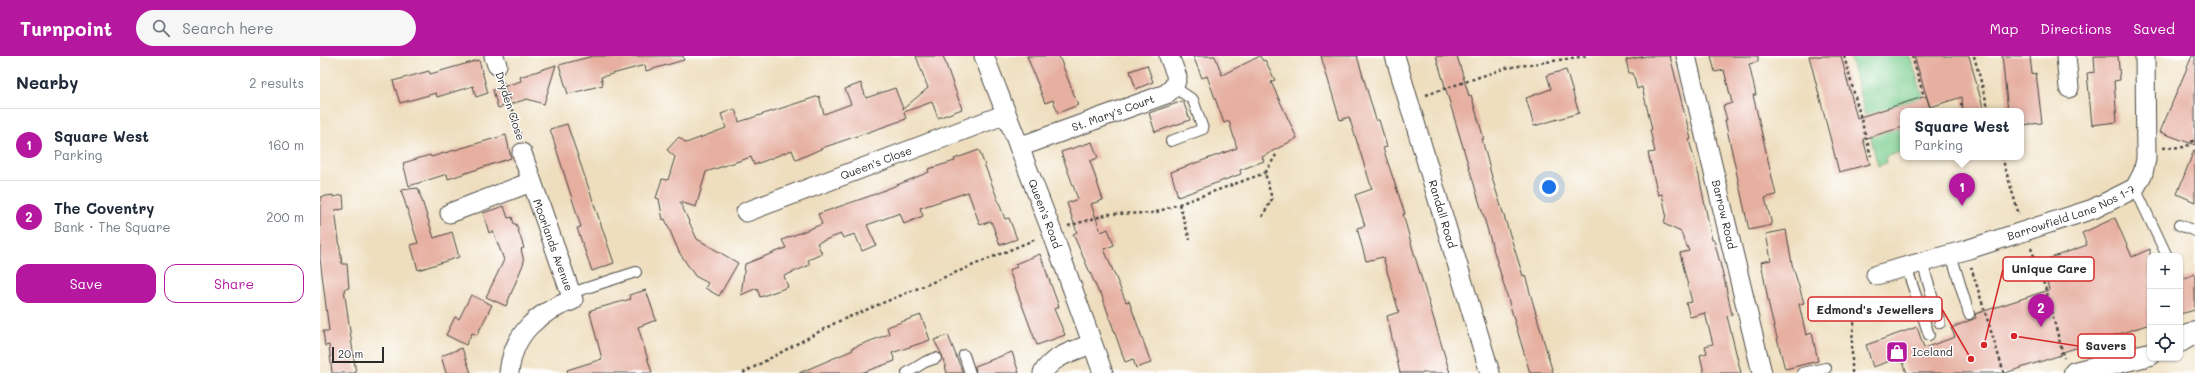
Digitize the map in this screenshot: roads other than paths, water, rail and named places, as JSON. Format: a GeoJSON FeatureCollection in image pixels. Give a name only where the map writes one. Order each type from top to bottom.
{"type":"FeatureCollection","features":[{"type":"Feature","properties":{"kind":"main road"},"geometry":{"type":"LineString","coordinates":[[2183,339],[2195,332]]}},
{"type":"Feature","properties":{"kind":"main road"},"geometry":{"type":"LineString","coordinates":[[2183,350],[2195,348]]}},
{"type":"Feature","properties":{"kind":"main road"},"geometry":{"type":"LineString","coordinates":[[2070,367],[2147,354]]}},
{"type":"Feature","properties":{"kind":"street","name":"Queen's Road"},"geometry":{"type":"LineString","coordinates":[[984,56],[1052,232],[1091,344],[1103,373]]}},
{"type":"Feature","properties":{"kind":"street"},"geometry":{"type":"LineString","coordinates":[[1169,56],[1177,77],[1174,87]]}},
{"type":"Feature","properties":{"kind":"street","name":"Randall Road"},"geometry":{"type":"LineString","coordinates":[[1395,56],[1490,373]]}},
{"type":"Feature","properties":{"kind":"street","name":"Barrow Road"},"geometry":{"type":"LineString","coordinates":[[1686,56],[1762,373]]}},
{"type":"Feature","properties":{"kind":"street"},"geometry":{"type":"LineString","coordinates":[[2066,56],[2069,88]]}},
{"type":"Feature","properties":{"kind":"street","name":"Barrowfield Lane Nos 1-7"},"geometry":{"type":"LineString","coordinates":[[1876,275],[2024,232],[2093,209],[2135,188],[2145,168],[2147,145],[2145,56]]}},
{"type":"Feature","properties":{"kind":"street","name":"St. Mary's Court"},"geometry":{"type":"LineString","coordinates":[[1019,147],[1166,94],[1174,87]]}},
{"type":"Feature","properties":{"kind":"street","name":"Queen's Close"},"geometry":{"type":"LineString","coordinates":[[746,212],[1006,114]]}},
{"type":"Feature","properties":{"kind":"street","name":"Moorlands Avenue"},"geometry":{"type":"LineString","coordinates":[[509,373],[510,358],[529,324],[550,308],[573,300],[522,153]]}},
{"type":"Feature","properties":{"kind":"street"},"geometry":{"type":"LineString","coordinates":[[450,213],[531,182]]}},
{"type":"Feature","properties":{"kind":"street"},"geometry":{"type":"LineString","coordinates":[[1043,373],[1047,365],[1058,357],[1091,344]]}},
{"type":"Feature","properties":{"kind":"lane"},"geometry":{"type":"LineString","coordinates":[[1171,141],[1203,129],[1193,100],[1174,87]]}},
{"type":"Feature","properties":{"kind":"lane"},"geometry":{"type":"LineString","coordinates":[[2135,188],[2166,253]]}},
{"type":"Feature","properties":{"kind":"lane"},"geometry":{"type":"LineString","coordinates":[[2179,225],[2195,231]]}},
{"type":"Feature","properties":{"kind":"lane"},"geometry":{"type":"LineString","coordinates":[[1958,252],[1969,314]]}},
{"type":"Feature","properties":{"kind":"lane"},"geometry":{"type":"LineString","coordinates":[[1914,264],[1940,323]]}},
{"type":"Feature","properties":{"kind":"lane"},"geometry":{"type":"LineString","coordinates":[[1914,264],[1929,335]]}},
{"type":"Feature","properties":{"kind":"lane"},"geometry":{"type":"LineString","coordinates":[[571,293],[636,272]]}},
{"type":"Feature","properties":{"kind":"lane"},"geometry":{"type":"LineString","coordinates":[[964,355],[970,373]]}},
{"type":"Feature","properties":{"kind":"lane"},"geometry":{"type":"LineString","coordinates":[[907,373],[925,362],[936,358]]}},
{"type":"Feature","properties":{"kind":"lane"},"geometry":{"type":"LineString","coordinates":[[1802,373],[1826,368]]}},
{"type":"Feature","properties":{"kind":"place","name":"Square West"},"geometry":{"type":"Point","coordinates":[1962,206]}},
{"type":"Feature","properties":{"kind":"place","name":"The Coventry"},"geometry":{"type":"Point","coordinates":[2041,327]}},
{"type":"Feature","properties":{"kind":"place","name":"Savers"},"geometry":{"type":"Point","coordinates":[2014,336]}},
{"type":"Feature","properties":{"kind":"place","name":"Unique Care"},"geometry":{"type":"Point","coordinates":[1984,345]}},
{"type":"Feature","properties":{"kind":"place","name":"Iceland"},"geometry":{"type":"Point","coordinates":[1897,352]}},
{"type":"Feature","properties":{"kind":"place","name":"Edmond's Jewellers"},"geometry":{"type":"Point","coordinates":[1971,359]}}]}
